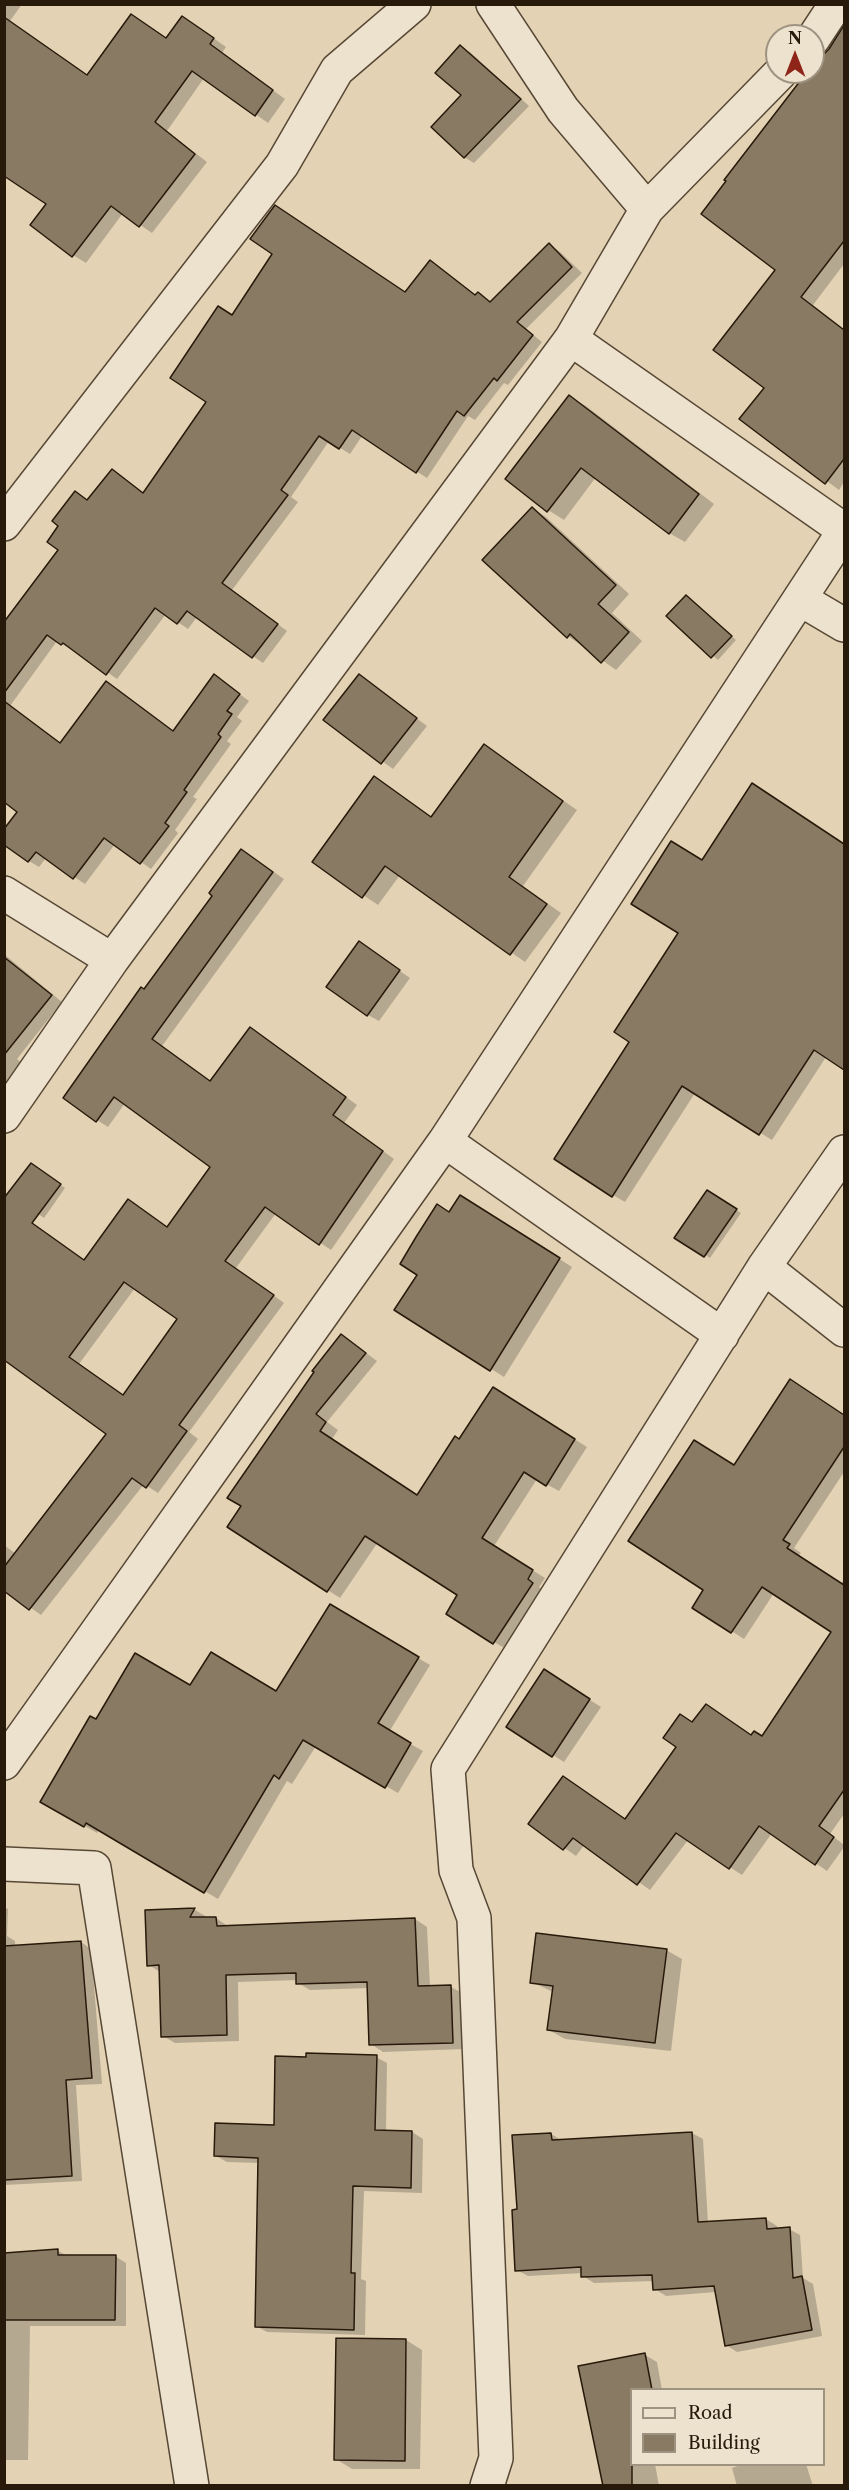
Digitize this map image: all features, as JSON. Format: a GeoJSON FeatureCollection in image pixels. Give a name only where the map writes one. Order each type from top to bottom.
{"type":"FeatureCollection","features":[{"type":"Feature","properties":{"kind":"street"},"geometry":{"type":"LineString","coordinates":[[8,513],[282,165],[337,70],[414,4]]}},
{"type":"Feature","properties":{"kind":"street"},"geometry":{"type":"LineString","coordinates":[[493,4],[564,110],[647,209]]}},
{"type":"Feature","properties":{"kind":"street"},"geometry":{"type":"LineString","coordinates":[[823,24],[836,4]]}},
{"type":"Feature","properties":{"kind":"street"},"geometry":{"type":"LineString","coordinates":[[4,1116],[112,960],[571,339],[647,209],[769,84]]}},
{"type":"Feature","properties":{"kind":"street"},"geometry":{"type":"LineString","coordinates":[[4,1763],[445,1141],[844,530],[571,339]]}},
{"type":"Feature","properties":{"kind":"street"},"geometry":{"type":"LineString","coordinates":[[801,599],[844,625]]}},
{"type":"Feature","properties":{"kind":"street"},"geometry":{"type":"LineString","coordinates":[[4,893],[112,960]]}},
{"type":"Feature","properties":{"kind":"street"},"geometry":{"type":"LineString","coordinates":[[445,1141],[722,1335]]}},
{"type":"Feature","properties":{"kind":"street"},"geometry":{"type":"LineString","coordinates":[[487,2486],[496,2458],[474,1918],[456,1870],[448,1769],[764,1267],[844,1152]]}},
{"type":"Feature","properties":{"kind":"street"},"geometry":{"type":"LineString","coordinates":[[764,1267],[844,1330]]}},
{"type":"Feature","properties":{"kind":"street"},"geometry":{"type":"LineString","coordinates":[[4,1864],[94,1868],[192,2486]]}},
{"type":"Feature","properties":{"kind":"building"},"geometry":{"type":"Polygon","coordinates":[[[131,14],[166,38],[182,16],[214,38],[210,44],[273,90],[255,116],[192,71],[155,122],[195,154],[139,227],[111,206],[72,257],[30,225],[46,204],[4,176],[4,17],[87,75],[131,14]]]}},
{"type":"Feature","properties":{"kind":"building"},"geometry":{"type":"Polygon","coordinates":[[[844,25],[844,241],[801,297],[844,330],[844,459],[825,484],[739,419],[764,388],[713,350],[775,270],[701,214],[726,181],[724,180],[798,84],[825,84],[825,53],[844,25]]]}},
{"type":"Feature","properties":{"kind":"building"},"geometry":{"type":"Polygon","coordinates":[[[460,45],[521,99],[464,158],[431,127],[461,95],[435,73],[460,45]]]}},
{"type":"Feature","properties":{"kind":"building"},"geometry":{"type":"Polygon","coordinates":[[[275,205],[405,292],[430,260],[475,295],[478,292],[490,302],[549,243],[572,267],[517,322],[533,335],[497,381],[494,378],[464,416],[457,411],[416,473],[352,430],[339,449],[319,436],[281,490],[288,495],[222,583],[278,624],[252,658],[187,611],[177,624],[155,608],[106,675],[63,643],[61,645],[47,635],[4,693],[4,622],[58,550],[47,542],[58,526],[52,521],[75,491],[87,500],[112,469],[143,493],[206,402],[170,378],[218,306],[232,315],[272,254],[250,239],[275,205]]]}},
{"type":"Feature","properties":{"kind":"building"},"geometry":{"type":"Polygon","coordinates":[[[569,395],[699,494],[669,534],[581,468],[547,512],[505,479],[569,395]]]}},
{"type":"Feature","properties":{"kind":"building"},"geometry":{"type":"Polygon","coordinates":[[[532,507],[616,585],[598,604],[629,632],[601,663],[570,634],[567,638],[482,560],[532,507]]]}},
{"type":"Feature","properties":{"kind":"building"},"geometry":{"type":"Polygon","coordinates":[[[686,595],[732,636],[711,658],[666,616],[686,595]]]}},
{"type":"Feature","properties":{"kind":"building"},"geometry":{"type":"Polygon","coordinates":[[[214,674],[240,694],[227,711],[232,714],[218,734],[221,737],[184,790],[187,792],[165,823],[169,826],[140,864],[104,838],[73,879],[36,852],[28,862],[4,845],[4,829],[17,812],[4,802],[4,701],[60,743],[106,681],[173,731],[214,674]]]}},
{"type":"Feature","properties":{"kind":"building"},"geometry":{"type":"Polygon","coordinates":[[[359,674],[417,718],[381,764],[323,720],[359,674]]]}},
{"type":"Feature","properties":{"kind":"building"},"geometry":{"type":"Polygon","coordinates":[[[484,744],[563,801],[509,877],[547,904],[510,955],[385,866],[362,898],[312,862],[374,776],[431,817],[484,744]]]}},
{"type":"Feature","properties":{"kind":"building"},"geometry":{"type":"Polygon","coordinates":[[[752,783],[844,844],[844,1070],[814,1050],[759,1135],[682,1086],[612,1197],[554,1159],[629,1042],[614,1032],[678,933],[631,904],[671,841],[702,860],[752,783]]]}},
{"type":"Feature","properties":{"kind":"building"},"geometry":{"type":"Polygon","coordinates":[[[241,849],[273,872],[152,1039],[210,1081],[250,1027],[346,1097],[333,1115],[383,1151],[319,1245],[265,1207],[225,1261],[274,1295],[179,1425],[187,1431],[146,1488],[132,1478],[29,1610],[4,1591],[4,1567],[106,1434],[4,1360],[4,1198],[31,1163],[61,1184],[32,1223],[84,1260],[128,1199],[167,1227],[210,1167],[114,1097],[96,1122],[63,1098],[141,987],[144,989],[212,896],[209,893],[241,849]],[[124,1282],[69,1357],[123,1395],[177,1319],[124,1282]]]}},
{"type":"Feature","properties":{"kind":"building"},"geometry":{"type":"Polygon","coordinates":[[[359,941],[400,970],[367,1016],[326,987],[359,941]]]}},
{"type":"Feature","properties":{"kind":"building"},"geometry":{"type":"Polygon","coordinates":[[[4,957],[52,995],[4,1055],[4,957]]]}},
{"type":"Feature","properties":{"kind":"building"},"geometry":{"type":"Polygon","coordinates":[[[707,1190],[737,1209],[704,1257],[674,1238],[707,1190]]]}},
{"type":"Feature","properties":{"kind":"building"},"geometry":{"type":"Polygon","coordinates":[[[460,1195],[560,1258],[490,1371],[394,1310],[417,1275],[400,1264],[437,1204],[449,1212],[460,1195]]]}},
{"type":"Feature","properties":{"kind":"building"},"geometry":{"type":"Polygon","coordinates":[[[341,1334],[366,1353],[316,1414],[326,1422],[320,1431],[417,1495],[455,1436],[459,1439],[493,1387],[575,1439],[546,1486],[524,1472],[482,1538],[533,1570],[528,1579],[533,1583],[493,1644],[446,1614],[457,1595],[365,1536],[327,1592],[227,1527],[241,1506],[227,1498],[314,1372],[312,1371],[341,1334]]]}},
{"type":"Feature","properties":{"kind":"building"},"geometry":{"type":"Polygon","coordinates":[[[790,1379],[844,1415],[844,1447],[783,1540],[790,1544],[787,1548],[844,1585],[844,1790],[819,1826],[834,1837],[815,1865],[759,1826],[729,1869],[676,1833],[637,1885],[573,1838],[563,1850],[528,1824],[563,1776],[625,1819],[676,1747],[663,1738],[680,1714],[692,1722],[706,1704],[751,1735],[754,1731],[762,1736],[831,1632],[762,1587],[731,1633],[692,1608],[703,1590],[628,1541],[694,1440],[734,1465],[790,1379]]]}},
{"type":"Feature","properties":{"kind":"building"},"geometry":{"type":"Polygon","coordinates":[[[330,1604],[419,1657],[378,1723],[411,1743],[385,1788],[303,1740],[279,1779],[274,1775],[204,1893],[86,1823],[84,1827],[40,1802],[90,1716],[96,1719],[135,1653],[190,1685],[211,1652],[276,1691],[330,1604]]]}},
{"type":"Feature","properties":{"kind":"building"},"geometry":{"type":"Polygon","coordinates":[[[544,1669],[590,1699],[552,1757],[506,1727],[544,1669]]]}},
{"type":"Feature","properties":{"kind":"building"},"geometry":{"type":"Polygon","coordinates":[[[195,1908],[190,1917],[216,1917],[217,1926],[415,1918],[418,1986],[451,1985],[453,2043],[369,2045],[367,1982],[296,1984],[296,1973],[226,1975],[227,2035],[161,2037],[159,1965],[147,1966],[145,1910],[195,1908]]]}},
{"type":"Feature","properties":{"kind":"building"},"geometry":{"type":"Polygon","coordinates":[[[536,1933],[667,1949],[655,2043],[547,2030],[553,1986],[530,1983],[536,1933]]]}},
{"type":"Feature","properties":{"kind":"building"},"geometry":{"type":"Polygon","coordinates":[[[81,1941],[92,2078],[66,2080],[72,2176],[4,2180],[4,1946],[81,1941]]]}},
{"type":"Feature","properties":{"kind":"building"},"geometry":{"type":"Polygon","coordinates":[[[306,2053],[377,2055],[375,2130],[412,2131],[411,2188],[353,2186],[351,2273],[355,2273],[354,2330],[255,2327],[258,2158],[214,2156],[215,2123],[274,2125],[275,2056],[306,2057],[306,2053]]]}},
{"type":"Feature","properties":{"kind":"building"},"geometry":{"type":"Polygon","coordinates":[[[692,2132],[698,2222],[766,2218],[767,2229],[790,2227],[793,2278],[802,2276],[812,2330],[725,2346],[714,2286],[653,2290],[652,2275],[581,2277],[581,2267],[515,2271],[512,2210],[517,2209],[512,2135],[551,2133],[552,2140],[692,2132]]]}},
{"type":"Feature","properties":{"kind":"building"},"geometry":{"type":"Polygon","coordinates":[[[58,2249],[58,2255],[116,2255],[115,2320],[4,2320],[4,2253],[58,2249]]]}},
{"type":"Feature","properties":{"kind":"building"},"geometry":{"type":"Polygon","coordinates":[[[336,2338],[406,2339],[405,2461],[334,2460],[336,2338]]]}},
{"type":"Feature","properties":{"kind":"building"},"geometry":{"type":"Polygon","coordinates":[[[645,2353],[652,2388],[630,2388],[632,2486],[603,2486],[578,2366],[645,2353]]]}}]}
